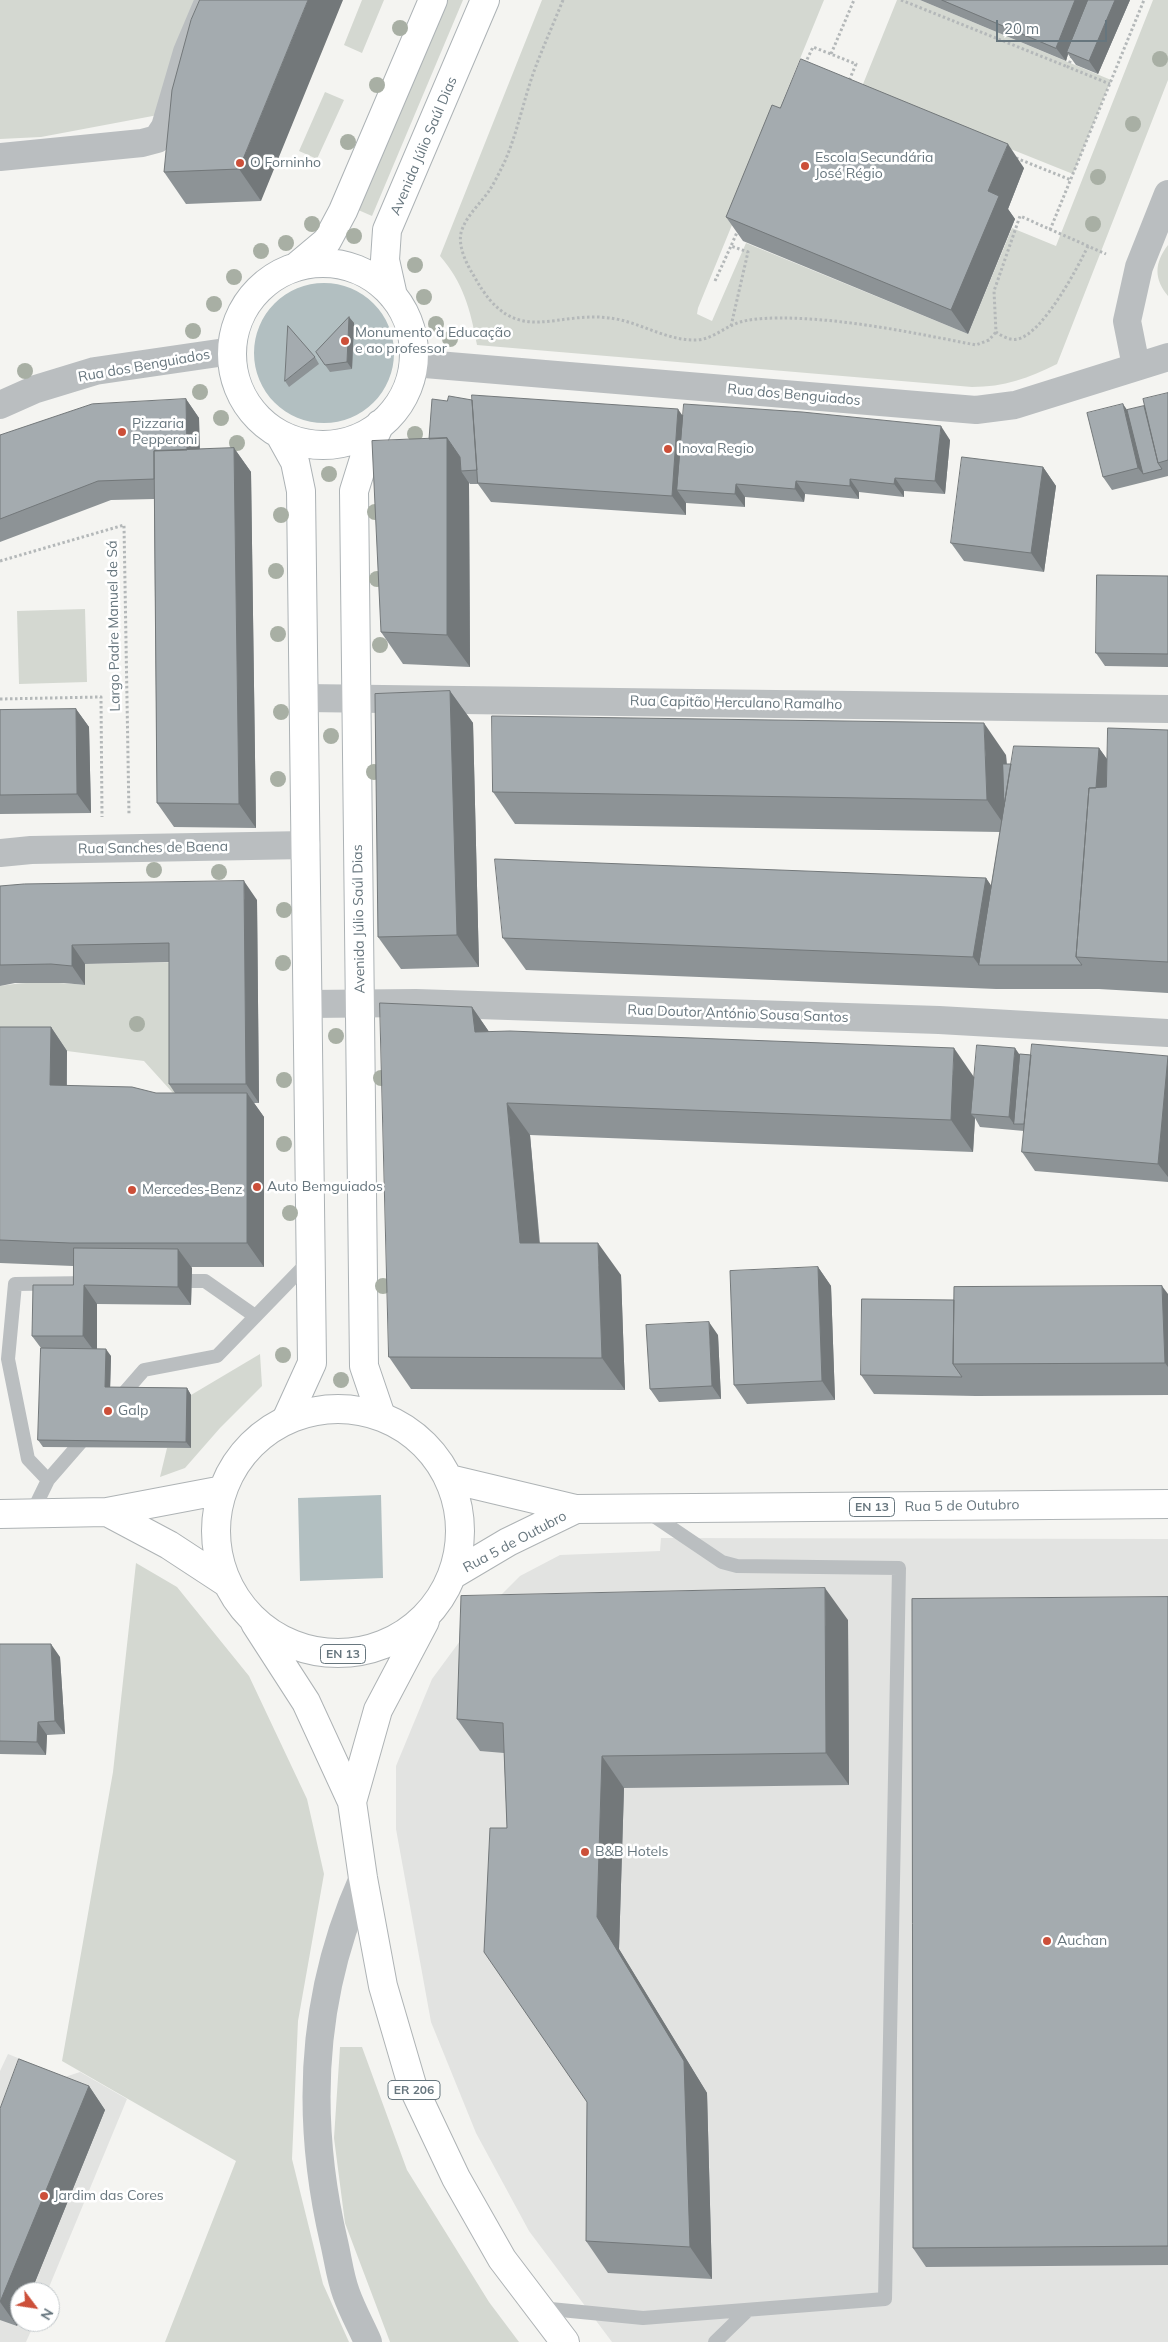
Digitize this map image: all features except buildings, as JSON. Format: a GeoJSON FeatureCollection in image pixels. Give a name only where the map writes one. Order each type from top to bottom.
{"type":"FeatureCollection","features":[{"type":"Feature","properties":{"kind":"main road"},"geometry":{"type":"LineString","coordinates":[[296,267],[317,263],[349,267],[378,281],[393,296],[408,322],[413,342],[413,362],[411,375],[403,397],[389,416],[380,424],[352,440],[331,444],[300,442],[280,435],[263,423],[244,400],[236,381],[232,351],[236,326],[247,303],[269,281],[296,267],[327,241],[344,211],[434,0]]}},
{"type":"Feature","properties":{"kind":"main road","name":"Avenida Júlio Saúl Dias"},"geometry":{"type":"LineString","coordinates":[[393,296],[386,260],[388,230],[486,0]]}},
{"type":"Feature","properties":{"kind":"main road","name":"Avenida Júlio Saúl Dias"},"geometry":{"type":"LineString","coordinates":[[380,424],[364,459],[354,491],[364,1366],[381,1416]]}},
{"type":"Feature","properties":{"kind":"main road"},"geometry":{"type":"LineString","coordinates":[[280,435],[295,462],[301,491],[312,1363],[286,1420]]}},
{"type":"Feature","properties":{"kind":"main road","name":"EN 13"},"geometry":{"type":"LineString","coordinates":[[333,1408],[381,1416],[421,1440],[450,1479],[461,1526],[454,1574],[428,1615],[390,1643],[343,1654],[296,1647],[255,1622],[227,1583],[215,1537],[223,1490],[248,1448],[286,1420],[333,1408]]}},
{"type":"Feature","properties":{"kind":"main road","name":"Rua 5 de Outubro"},"geometry":{"type":"LineString","coordinates":[[450,1479],[576,1510],[1168,1504]]}},
{"type":"Feature","properties":{"kind":"main road","name":"EN 13"},"geometry":{"type":"LineString","coordinates":[[0,1514],[106,1512],[223,1490]]}},
{"type":"Feature","properties":{"kind":"main road","name":"Rua 5 de Outubro"},"geometry":{"type":"LineString","coordinates":[[454,1574],[508,1542],[576,1510]]}},
{"type":"Feature","properties":{"kind":"main road","name":"EN 13"},"geometry":{"type":"LineString","coordinates":[[106,1512],[169,1545],[227,1583]]}},
{"type":"Feature","properties":{"kind":"main road","name":"ER 206"},"geometry":{"type":"LineString","coordinates":[[352,1802],[378,1710],[428,1615]]}},
{"type":"Feature","properties":{"kind":"main road","name":"ER 206"},"geometry":{"type":"LineString","coordinates":[[255,1622],[306,1702],[352,1802],[362,1878],[382,1986],[412,2085],[456,2178],[502,2259],[565,2342]]}},
{"type":"Feature","properties":{"kind":"street"},"geometry":{"type":"LineString","coordinates":[[0,158],[142,143],[157,139],[164,127],[187,52],[209,0]]}},
{"type":"Feature","properties":{"kind":"street"},"geometry":{"type":"LineString","coordinates":[[1136,366],[1127,321],[1139,266],[1168,194]]}},
{"type":"Feature","properties":{"kind":"street","name":"Rua dos Benguiados"},"geometry":{"type":"LineString","coordinates":[[0,404],[36,389],[95,371],[232,351]]}},
{"type":"Feature","properties":{"kind":"street","name":"Rua dos Benguiados"},"geometry":{"type":"LineString","coordinates":[[413,362],[976,410],[1015,405],[1136,366],[1168,358]]}},
{"type":"Feature","properties":{"kind":"street","name":"Rua Capitão Herculano Ramalho"},"geometry":{"type":"LineString","coordinates":[[305,698],[1168,709]]}},
{"type":"Feature","properties":{"kind":"street","name":"Rua Sanches de Baena"},"geometry":{"type":"LineString","coordinates":[[0,853],[31,850],[306,845]]}},
{"type":"Feature","properties":{"kind":"street","name":"Rua Doutor António Sousa Santos"},"geometry":{"type":"LineString","coordinates":[[308,1004],[360,1003],[939,1020],[1168,1034]]}},
{"type":"Feature","properties":{"kind":"street"},"geometry":{"type":"LineString","coordinates":[[362,1878],[346,1914],[323,2009],[317,2062],[316,2134],[327,2214],[346,2293],[368,2342]]}},
{"type":"Feature","properties":{"kind":"lane"},"geometry":{"type":"LineString","coordinates":[[32,1513],[48,1480],[144,1370],[217,1356],[311,1260]]}},
{"type":"Feature","properties":{"kind":"lane"},"geometry":{"type":"LineString","coordinates":[[158,1282],[205,1281],[255,1316]]}},
{"type":"Feature","properties":{"kind":"lane"},"geometry":{"type":"LineString","coordinates":[[48,1480],[28,1459],[8,1358],[15,1284],[100,1283]]}},
{"type":"Feature","properties":{"kind":"lane"},"geometry":{"type":"LineString","coordinates":[[538,2308],[643,2318],[885,2299],[898,1568],[730,1564],[722,1562],[643,1509]]}},
{"type":"Feature","properties":{"kind":"lane"},"geometry":{"type":"LineString","coordinates":[[715,2342],[748,2311]]}},
{"type":"Feature","properties":{"kind":"path"},"geometry":{"type":"LineString","coordinates":[[563,0],[533,74],[522,116],[504,162],[489,190],[470,215],[461,233],[462,249],[471,272],[483,294],[510,318],[524,322],[544,323],[593,317],[620,320],[678,339],[699,340],[717,334],[735,323],[784,318],[892,330],[976,345],[989,340],[996,332],[994,292],[1020,216],[1106,254]]}},
{"type":"Feature","properties":{"kind":"path"},"geometry":{"type":"LineString","coordinates":[[831,54],[854,0]]}},
{"type":"Feature","properties":{"kind":"path"},"geometry":{"type":"LineString","coordinates":[[901,0],[1110,84]]}},
{"type":"Feature","properties":{"kind":"path"},"geometry":{"type":"LineString","coordinates":[[1050,230],[1144,0]]}},
{"type":"Feature","properties":{"kind":"path"},"geometry":{"type":"LineString","coordinates":[[805,65],[812,47],[856,64],[845,90]]}},
{"type":"Feature","properties":{"kind":"path"},"geometry":{"type":"LineString","coordinates":[[1068,67],[1073,54]]}},
{"type":"Feature","properties":{"kind":"path"},"geometry":{"type":"LineString","coordinates":[[1008,155],[1071,180]]}},
{"type":"Feature","properties":{"kind":"path"},"geometry":{"type":"LineString","coordinates":[[715,281],[738,228]]}},
{"type":"Feature","properties":{"kind":"path"},"geometry":{"type":"LineString","coordinates":[[730,326],[748,252],[731,246]]}},
{"type":"Feature","properties":{"kind":"path"},"geometry":{"type":"LineString","coordinates":[[996,332],[1006,338],[1016,340],[1038,324],[1074,276],[1088,246]]}},
{"type":"Feature","properties":{"kind":"path","name":"Largo Padre Manuel de Sá"},"geometry":{"type":"LineString","coordinates":[[0,561],[124,525],[129,816]]}},
{"type":"Feature","properties":{"kind":"path","name":"Largo Padre Manuel de Sá"},"geometry":{"type":"LineString","coordinates":[[0,699],[102,697],[102,822]]}},
{"type":"Feature","properties":{"kind":"shaded area"},"geometry":{"type":"Polygon","coordinates":[[[0,0],[200,0],[158,115],[41,137],[0,139],[0,0]]]}},
{"type":"Feature","properties":{"kind":"shaded area"},"geometry":{"type":"Polygon","coordinates":[[[362,0],[384,0],[362,53],[344,45],[362,0]]]}},
{"type":"Feature","properties":{"kind":"shaded area"},"geometry":{"type":"Polygon","coordinates":[[[445,0],[463,0],[372,216],[356,209],[445,0]]]}},
{"type":"Feature","properties":{"kind":"shaded area","name":"Escola Secundária José Régio"},"geometry":{"type":"Polygon","coordinates":[[[542,0],[824,0],[698,308],[697,314],[712,321],[746,243],[968,334],[1012,228],[1056,246],[1153,0],[1168,0],[1168,80],[1057,364],[1026,377],[1006,383],[972,387],[477,345],[465,298],[455,276],[440,256],[542,0]]]}},
{"type":"Feature","properties":{"kind":"shaded area"},"geometry":{"type":"Polygon","coordinates":[[[897,0],[920,0],[1111,80],[1073,174],[861,89],[897,0]]]}},
{"type":"Feature","properties":{"kind":"shaded area"},"geometry":{"type":"Polygon","coordinates":[[[325,92],[344,100],[317,159],[299,151],[325,92]]]}},
{"type":"Feature","properties":{"kind":"shaded area"},"geometry":{"type":"Polygon","coordinates":[[[1168,245],[1168,296],[1163,290],[1158,277],[1158,265],[1168,245]]]}},
{"type":"Feature","properties":{"kind":"shaded area"},"geometry":{"type":"Polygon","coordinates":[[[324,283],[338,284],[351,288],[374,303],[389,326],[393,339],[393,367],[389,380],[374,403],[351,418],[338,422],[324,423],[310,422],[297,418],[274,403],[259,380],[255,367],[254,353],[255,339],[259,326],[274,303],[297,288],[310,284],[324,283]]]}},
{"type":"Feature","properties":{"kind":"shaded area"},"geometry":{"type":"Polygon","coordinates":[[[85,609],[87,682],[19,684],[17,611],[85,609]]]}},
{"type":"Feature","properties":{"kind":"shaded area"},"geometry":{"type":"Polygon","coordinates":[[[182,962],[182,1103],[144,1061],[67,1051],[0,1051],[0,986],[42,982],[85,985],[85,964],[182,962]]]}},
{"type":"Feature","properties":{"kind":"shaded area"},"geometry":{"type":"Polygon","coordinates":[[[260,1354],[262,1386],[220,1428],[185,1468],[160,1477],[167,1448],[191,1448],[191,1395],[260,1354]]]}},
{"type":"Feature","properties":{"kind":"shaded area"},"geometry":{"type":"Polygon","coordinates":[[[381,1495],[383,1578],[300,1581],[298,1498],[381,1495]]]}},
{"type":"Feature","properties":{"kind":"shaded area"},"geometry":{"type":"Polygon","coordinates":[[[661,1538],[1168,1539],[1168,2342],[612,2342],[529,2231],[476,2133],[431,2022],[396,1829],[396,1766],[432,1679],[474,1622],[520,1576],[560,1555],[660,1551],[661,1538]]]}},
{"type":"Feature","properties":{"kind":"shaded area"},"geometry":{"type":"Polygon","coordinates":[[[136,1563],[177,1587],[249,1676],[307,1799],[324,1874],[298,2021],[292,2159],[323,2284],[349,2342],[165,2342],[236,2161],[62,2061],[113,1772],[136,1563]]]}},
{"type":"Feature","properties":{"kind":"shaded area"},"geometry":{"type":"Polygon","coordinates":[[[340,2047],[362,2047],[407,2170],[489,2302],[519,2342],[390,2342],[345,2223],[334,2138],[340,2047]]]}},
{"type":"Feature","properties":{"kind":"shaded area","name":"Jardim das Cores"},"geometry":{"type":"Polygon","coordinates":[[[8,2054],[65,2077],[80,2072],[127,2099],[51,2282],[10,2282],[10,2332],[30,2332],[26,2342],[0,2342],[0,2071],[8,2054]]]}},
{"type":"Feature","properties":{"kind":"place","name":"O Forninho"},"geometry":{"type":"Point","coordinates":[240,163]}},
{"type":"Feature","properties":{"kind":"place","name":"Escola Secundária José Régio"},"geometry":{"type":"Point","coordinates":[805,166]}},
{"type":"Feature","properties":{"kind":"place","name":"Monumento à Educação e ao professor"},"geometry":{"type":"Point","coordinates":[345,341]}},
{"type":"Feature","properties":{"kind":"place","name":"Pizzaria Pepperoni"},"geometry":{"type":"Point","coordinates":[122,432]}},
{"type":"Feature","properties":{"kind":"place","name":"Inova Regio"},"geometry":{"type":"Point","coordinates":[668,449]}},
{"type":"Feature","properties":{"kind":"place","name":"Auto Bemguiados"},"geometry":{"type":"Point","coordinates":[257,1187]}},
{"type":"Feature","properties":{"kind":"place","name":"Mercedes-Benz"},"geometry":{"type":"Point","coordinates":[132,1190]}},
{"type":"Feature","properties":{"kind":"place","name":"Galp"},"geometry":{"type":"Point","coordinates":[108,1411]}},
{"type":"Feature","properties":{"kind":"place","name":"B&B Hotels"},"geometry":{"type":"Point","coordinates":[585,1852]}},
{"type":"Feature","properties":{"kind":"place","name":"Auchan"},"geometry":{"type":"Point","coordinates":[1047,1941]}},
{"type":"Feature","properties":{"kind":"place","name":"Jardim das Cores"},"geometry":{"type":"Point","coordinates":[44,2196]}}]}
